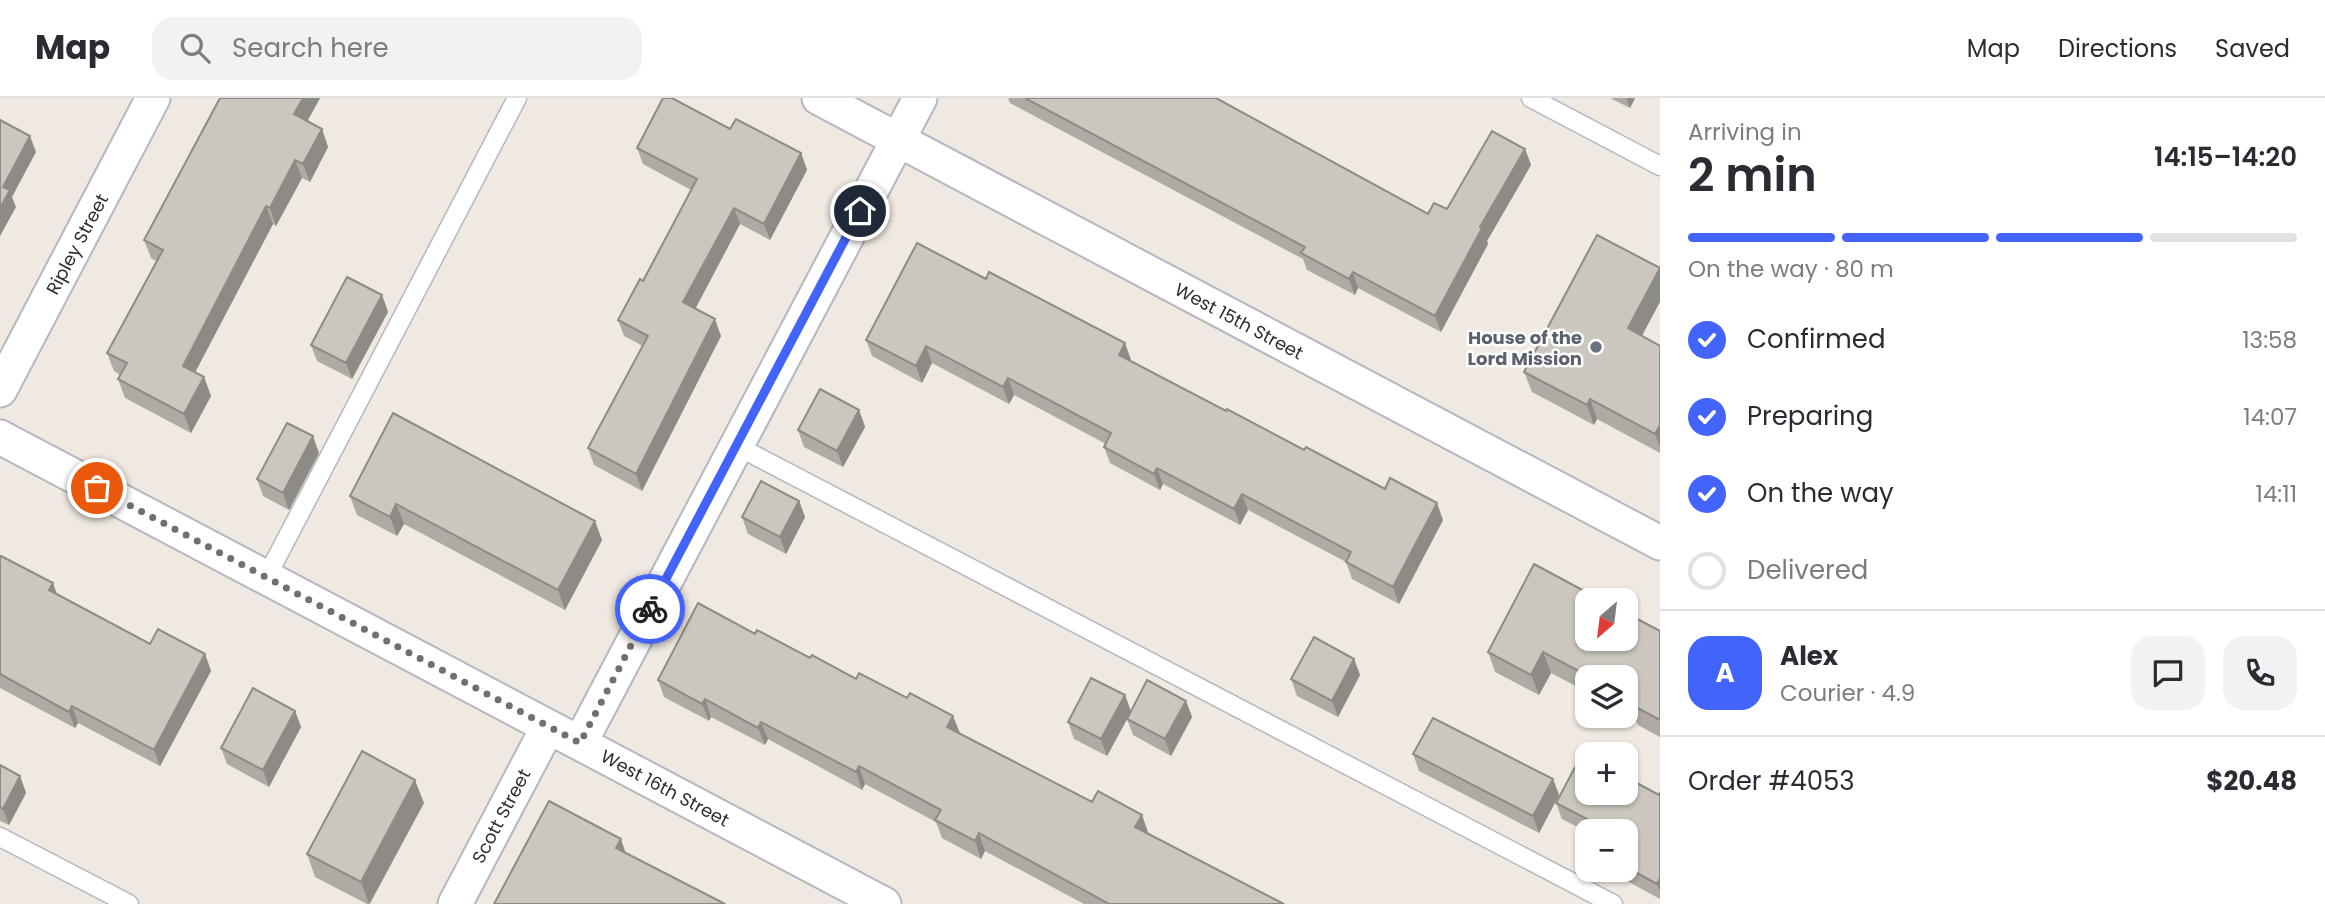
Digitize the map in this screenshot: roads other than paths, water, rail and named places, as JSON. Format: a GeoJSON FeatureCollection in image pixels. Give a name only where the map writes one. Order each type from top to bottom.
{"type":"FeatureCollection","features":[{"type":"Feature","properties":{"kind":"street","name":"Ripley Street"},"geometry":{"type":"LineString","coordinates":[[0,390],[153,98]]}},
{"type":"Feature","properties":{"kind":"street","name":"West 15th Street"},"geometry":{"type":"LineString","coordinates":[[819,98],[1660,543]]}},
{"type":"Feature","properties":{"kind":"street"},"geometry":{"type":"LineString","coordinates":[[580,743],[919,98]]}},
{"type":"Feature","properties":{"kind":"street","name":"West 16th Street"},"geometry":{"type":"LineString","coordinates":[[0,436],[884,904]]}},
{"type":"Feature","properties":{"kind":"street","name":"Scott Street"},"geometry":{"type":"LineString","coordinates":[[455,904],[548,727]]}},
{"type":"Feature","properties":{"kind":"lane"},"geometry":{"type":"LineString","coordinates":[[266,578],[517,98]]}},
{"type":"Feature","properties":{"kind":"lane"},"geometry":{"type":"LineString","coordinates":[[1531,98],[1660,166]]}},
{"type":"Feature","properties":{"kind":"lane"},"geometry":{"type":"LineString","coordinates":[[737,446],[1613,904]]}},
{"type":"Feature","properties":{"kind":"lane"},"geometry":{"type":"LineString","coordinates":[[0,836],[129,904]]}},
{"type":"Feature","properties":{"kind":"place","name":"House of the Lord Mission"},"geometry":{"type":"Point","coordinates":[1596,347]}}]}
